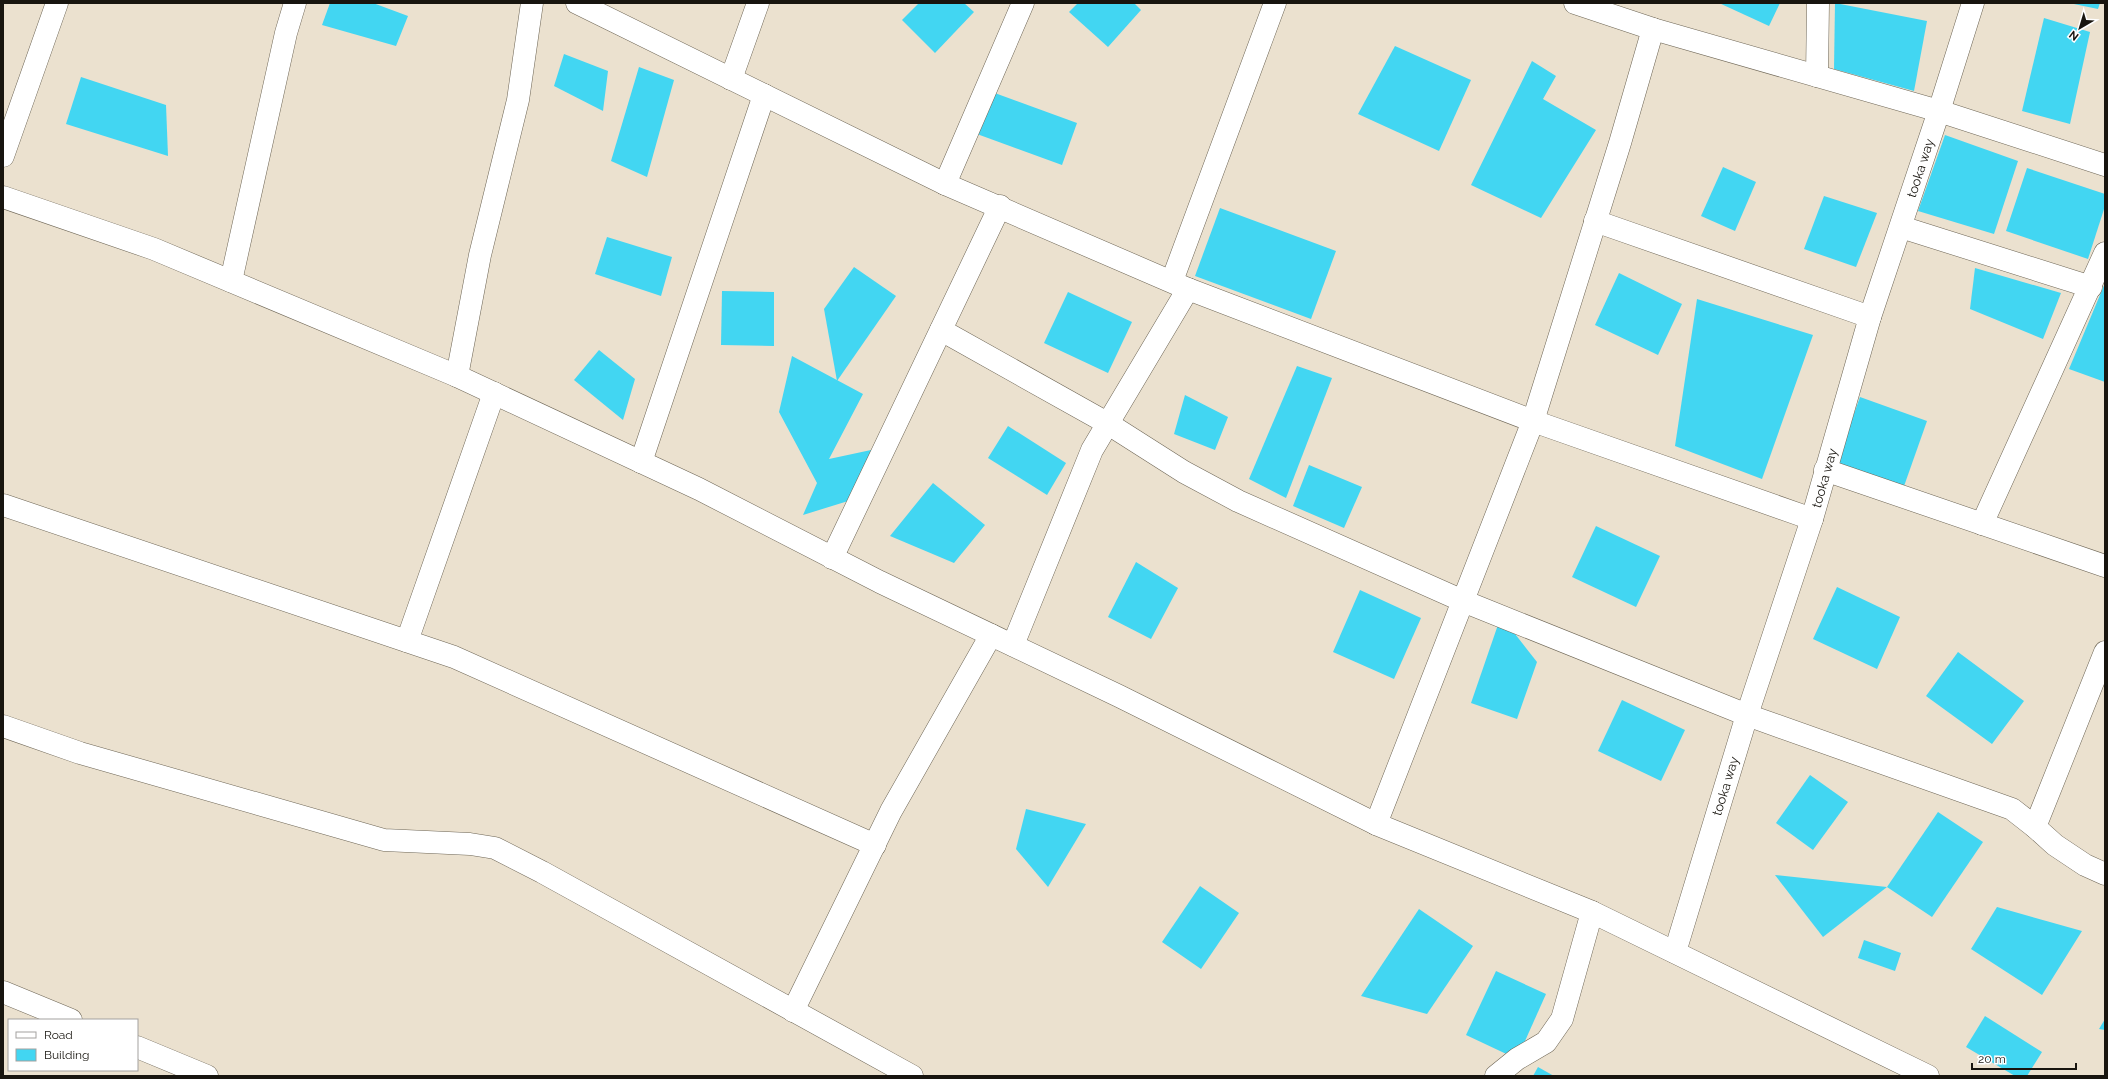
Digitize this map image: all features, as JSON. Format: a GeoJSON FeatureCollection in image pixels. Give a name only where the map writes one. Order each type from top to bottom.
{"type":"FeatureCollection","features":[{"type":"Feature","properties":{"kind":"street"},"geometry":{"type":"LineString","coordinates":[[3,156],[57,3]]}},
{"type":"Feature","properties":{"kind":"street"},"geometry":{"type":"LineString","coordinates":[[231,281],[286,33],[295,3]]}},
{"type":"Feature","properties":{"kind":"street"},"geometry":{"type":"LineString","coordinates":[[457,376],[480,255],[518,100],[532,3]]}},
{"type":"Feature","properties":{"kind":"street"},"geometry":{"type":"LineString","coordinates":[[577,3],[945,184],[1000,206],[1180,285],[1532,421],[1812,519]]}},
{"type":"Feature","properties":{"kind":"street"},"geometry":{"type":"LineString","coordinates":[[731,79],[758,3]]}},
{"type":"Feature","properties":{"kind":"street"},"geometry":{"type":"LineString","coordinates":[[945,184],[1023,3]]}},
{"type":"Feature","properties":{"kind":"street"},"geometry":{"type":"LineString","coordinates":[[1013,645],[1092,450],[1180,285],[1275,3]]}},
{"type":"Feature","properties":{"kind":"street"},"geometry":{"type":"LineString","coordinates":[[1575,3],[1653,28],[1939,111],[2105,165]]}},
{"type":"Feature","properties":{"kind":"street"},"geometry":{"type":"LineString","coordinates":[[1817,76],[1818,3]]}},
{"type":"Feature","properties":{"kind":"street","name":"tooka way"},"geometry":{"type":"LineString","coordinates":[[1675,952],[1747,715],[1812,519],[1870,318],[1939,111],[1972,3]]}},
{"type":"Feature","properties":{"kind":"street"},"geometry":{"type":"LineString","coordinates":[[1376,824],[1532,421],[1596,221],[1653,28]]}},
{"type":"Feature","properties":{"kind":"street"},"geometry":{"type":"LineString","coordinates":[[641,462],[764,95]]}},
{"type":"Feature","properties":{"kind":"street"},"geometry":{"type":"LineString","coordinates":[[3,197],[154,250],[457,376],[699,489],[832,558],[1119,696],[1376,824],[1592,912],[1928,1076]]}},
{"type":"Feature","properties":{"kind":"street"},"geometry":{"type":"LineString","coordinates":[[832,558],[1000,206]]}},
{"type":"Feature","properties":{"kind":"street"},"geometry":{"type":"LineString","coordinates":[[1596,221],[1870,318]]}},
{"type":"Feature","properties":{"kind":"street"},"geometry":{"type":"LineString","coordinates":[[1901,227],[2091,287]]}},
{"type":"Feature","properties":{"kind":"street"},"geometry":{"type":"LineString","coordinates":[[1982,524],[2091,287],[2105,253]]}},
{"type":"Feature","properties":{"kind":"street"},"geometry":{"type":"LineString","coordinates":[[941,330],[1107,423],[1184,472],[1238,501],[1463,601],[1747,715],[2012,809],[2055,845],[2084,865],[2105,874]]}},
{"type":"Feature","properties":{"kind":"street"},"geometry":{"type":"LineString","coordinates":[[406,641],[494,393]]}},
{"type":"Feature","properties":{"kind":"street"},"geometry":{"type":"LineString","coordinates":[[1825,470],[2105,566]]}},
{"type":"Feature","properties":{"kind":"street"},"geometry":{"type":"LineString","coordinates":[[3,505],[454,657],[875,845]]}},
{"type":"Feature","properties":{"kind":"street"},"geometry":{"type":"LineString","coordinates":[[793,1011],[891,812],[992,635]]}},
{"type":"Feature","properties":{"kind":"street"},"geometry":{"type":"LineString","coordinates":[[2035,827],[2105,652]]}},
{"type":"Feature","properties":{"kind":"street"},"geometry":{"type":"LineString","coordinates":[[3,726],[80,753],[384,840],[470,844],[495,848],[542,872],[912,1076]]}},
{"type":"Feature","properties":{"kind":"street"},"geometry":{"type":"LineString","coordinates":[[1496,1076],[1518,1059],[1546,1042],[1562,1019],[1592,912]]}},
{"type":"Feature","properties":{"kind":"street"},"geometry":{"type":"LineString","coordinates":[[3,992],[69,1019]]}},
{"type":"Feature","properties":{"kind":"street"},"geometry":{"type":"LineString","coordinates":[[138,1047],[207,1076]]}},
{"type":"Feature","properties":{"kind":"building"},"geometry":{"type":"Polygon","coordinates":[[[330,3],[373,3],[408,16],[396,46],[322,25],[330,3]]]}},
{"type":"Feature","properties":{"kind":"building"},"geometry":{"type":"Polygon","coordinates":[[[919,3],[964,3],[974,12],[935,53],[902,20],[919,3]]]}},
{"type":"Feature","properties":{"kind":"building"},"geometry":{"type":"Polygon","coordinates":[[[1078,3],[1134,3],[1141,10],[1108,47],[1069,12],[1078,3]]]}},
{"type":"Feature","properties":{"kind":"building"},"geometry":{"type":"Polygon","coordinates":[[[1719,3],[1780,3],[1769,26],[1719,3]]]}},
{"type":"Feature","properties":{"kind":"building"},"geometry":{"type":"Polygon","coordinates":[[[1835,3],[1927,21],[1914,91],[1834,69],[1835,3]]]}},
{"type":"Feature","properties":{"kind":"building"},"geometry":{"type":"Polygon","coordinates":[[[2069,3],[2100,3],[2098,9],[2069,3]]]}},
{"type":"Feature","properties":{"kind":"building"},"geometry":{"type":"Polygon","coordinates":[[[2044,18],[2090,32],[2070,124],[2022,111],[2044,18]]]}},
{"type":"Feature","properties":{"kind":"building"},"geometry":{"type":"Polygon","coordinates":[[[1395,46],[1471,80],[1439,151],[1358,114],[1395,46]]]}},
{"type":"Feature","properties":{"kind":"building"},"geometry":{"type":"Polygon","coordinates":[[[564,54],[608,71],[603,111],[554,86],[564,54]]]}},
{"type":"Feature","properties":{"kind":"building"},"geometry":{"type":"Polygon","coordinates":[[[1532,61],[1556,76],[1543,99],[1596,130],[1541,218],[1471,185],[1532,61]]]}},
{"type":"Feature","properties":{"kind":"building"},"geometry":{"type":"Polygon","coordinates":[[[639,67],[674,80],[647,177],[611,161],[639,67]]]}},
{"type":"Feature","properties":{"kind":"building"},"geometry":{"type":"Polygon","coordinates":[[[81,77],[166,105],[168,156],[66,124],[81,77]]]}},
{"type":"Feature","properties":{"kind":"building"},"geometry":{"type":"Polygon","coordinates":[[[992,92],[1077,123],[1062,165],[977,134],[992,92]]]}},
{"type":"Feature","properties":{"kind":"building"},"geometry":{"type":"Polygon","coordinates":[[[1945,135],[2018,161],[1994,234],[1918,211],[1945,135]]]}},
{"type":"Feature","properties":{"kind":"building"},"geometry":{"type":"Polygon","coordinates":[[[1723,167],[1756,182],[1735,231],[1701,216],[1723,167]]]}},
{"type":"Feature","properties":{"kind":"building"},"geometry":{"type":"Polygon","coordinates":[[[2027,168],[2105,194],[2105,206],[2088,259],[2006,231],[2027,168]]]}},
{"type":"Feature","properties":{"kind":"building"},"geometry":{"type":"Polygon","coordinates":[[[1824,196],[1877,213],[1856,267],[1804,249],[1824,196]]]}},
{"type":"Feature","properties":{"kind":"building"},"geometry":{"type":"Polygon","coordinates":[[[1220,208],[1336,251],[1311,319],[1195,276],[1220,208]]]}},
{"type":"Feature","properties":{"kind":"building"},"geometry":{"type":"Polygon","coordinates":[[[607,237],[672,257],[661,296],[595,274],[607,237]]]}},
{"type":"Feature","properties":{"kind":"building"},"geometry":{"type":"Polygon","coordinates":[[[854,267],[896,296],[837,381],[824,309],[854,267]]]}},
{"type":"Feature","properties":{"kind":"building"},"geometry":{"type":"Polygon","coordinates":[[[1975,268],[2061,293],[2043,339],[1970,309],[1975,268]]]}},
{"type":"Feature","properties":{"kind":"building"},"geometry":{"type":"Polygon","coordinates":[[[1619,273],[1682,304],[1658,355],[1595,325],[1619,273]]]}},
{"type":"Feature","properties":{"kind":"building"},"geometry":{"type":"Polygon","coordinates":[[[2105,283],[2105,382],[2069,369],[2105,283]]]}},
{"type":"Feature","properties":{"kind":"building"},"geometry":{"type":"Polygon","coordinates":[[[722,291],[774,292],[774,346],[721,345],[722,291]]]}},
{"type":"Feature","properties":{"kind":"building"},"geometry":{"type":"Polygon","coordinates":[[[1068,292],[1132,322],[1108,373],[1044,343],[1068,292]]]}},
{"type":"Feature","properties":{"kind":"building"},"geometry":{"type":"Polygon","coordinates":[[[1697,299],[1813,335],[1762,479],[1675,446],[1697,299]]]}},
{"type":"Feature","properties":{"kind":"building"},"geometry":{"type":"Polygon","coordinates":[[[599,350],[635,379],[623,420],[574,380],[599,350]]]}},
{"type":"Feature","properties":{"kind":"building"},"geometry":{"type":"Polygon","coordinates":[[[792,356],[863,394],[829,459],[885,447],[861,497],[803,515],[817,483],[779,412],[792,356]]]}},
{"type":"Feature","properties":{"kind":"building"},"geometry":{"type":"Polygon","coordinates":[[[1297,366],[1332,378],[1286,498],[1249,479],[1297,366]]]}},
{"type":"Feature","properties":{"kind":"building"},"geometry":{"type":"Polygon","coordinates":[[[1185,395],[1228,417],[1215,450],[1174,434],[1185,395]]]}},
{"type":"Feature","properties":{"kind":"building"},"geometry":{"type":"Polygon","coordinates":[[[1860,397],[1927,421],[1903,489],[1836,464],[1860,397]]]}},
{"type":"Feature","properties":{"kind":"building"},"geometry":{"type":"Polygon","coordinates":[[[1008,426],[1066,463],[1047,495],[988,458],[1008,426]]]}},
{"type":"Feature","properties":{"kind":"building"},"geometry":{"type":"Polygon","coordinates":[[[1309,465],[1362,487],[1344,528],[1293,506],[1309,465]]]}},
{"type":"Feature","properties":{"kind":"building"},"geometry":{"type":"Polygon","coordinates":[[[933,483],[985,525],[954,563],[890,536],[933,483]]]}},
{"type":"Feature","properties":{"kind":"building"},"geometry":{"type":"Polygon","coordinates":[[[1596,526],[1660,556],[1636,607],[1572,577],[1596,526]]]}},
{"type":"Feature","properties":{"kind":"building"},"geometry":{"type":"Polygon","coordinates":[[[1136,562],[1178,588],[1151,639],[1108,617],[1136,562]]]}},
{"type":"Feature","properties":{"kind":"building"},"geometry":{"type":"Polygon","coordinates":[[[1837,587],[1900,617],[1877,669],[1813,639],[1837,587]]]}},
{"type":"Feature","properties":{"kind":"building"},"geometry":{"type":"Polygon","coordinates":[[[1360,590],[1421,618],[1394,679],[1333,652],[1360,590]]]}},
{"type":"Feature","properties":{"kind":"building"},"geometry":{"type":"Polygon","coordinates":[[[1501,616],[1537,662],[1517,719],[1471,703],[1501,616]]]}},
{"type":"Feature","properties":{"kind":"building"},"geometry":{"type":"Polygon","coordinates":[[[1958,652],[2024,701],[1992,744],[1926,696],[1958,652]]]}},
{"type":"Feature","properties":{"kind":"building"},"geometry":{"type":"Polygon","coordinates":[[[1622,700],[1685,730],[1661,781],[1598,751],[1622,700]]]}},
{"type":"Feature","properties":{"kind":"building"},"geometry":{"type":"Polygon","coordinates":[[[1810,775],[1848,802],[1813,850],[1776,823],[1810,775]]]}},
{"type":"Feature","properties":{"kind":"building"},"geometry":{"type":"Polygon","coordinates":[[[1026,809],[1086,824],[1048,887],[1016,849],[1026,809]]]}},
{"type":"Feature","properties":{"kind":"building"},"geometry":{"type":"Polygon","coordinates":[[[1938,812],[1983,842],[1932,917],[1887,887],[1938,812]]]}},
{"type":"Feature","properties":{"kind":"building"},"geometry":{"type":"Polygon","coordinates":[[[1775,875],[1887,887],[1823,937],[1775,875]]]}},
{"type":"Feature","properties":{"kind":"building"},"geometry":{"type":"Polygon","coordinates":[[[1200,886],[1239,913],[1201,969],[1162,942],[1200,886]]]}},
{"type":"Feature","properties":{"kind":"building"},"geometry":{"type":"Polygon","coordinates":[[[1997,907],[2082,931],[2042,995],[1971,949],[1997,907]]]}},
{"type":"Feature","properties":{"kind":"building"},"geometry":{"type":"Polygon","coordinates":[[[1419,909],[1473,946],[1427,1014],[1361,996],[1419,909]]]}},
{"type":"Feature","properties":{"kind":"building"},"geometry":{"type":"Polygon","coordinates":[[[1864,940],[1901,953],[1895,971],[1858,958],[1864,940]]]}},
{"type":"Feature","properties":{"kind":"building"},"geometry":{"type":"Polygon","coordinates":[[[1496,971],[1546,994],[1517,1059],[1466,1035],[1496,971]]]}},
{"type":"Feature","properties":{"kind":"building"},"geometry":{"type":"Polygon","coordinates":[[[1985,1016],[2042,1052],[2027,1076],[2015,1076],[1966,1047],[1985,1016]]]}},
{"type":"Feature","properties":{"kind":"building"},"geometry":{"type":"Polygon","coordinates":[[[2105,1019],[2105,1030],[2099,1029],[2105,1019]]]}},
{"type":"Feature","properties":{"kind":"building"},"geometry":{"type":"Polygon","coordinates":[[[1538,1067],[1554,1076],[1533,1076],[1538,1067]]]}}]}
